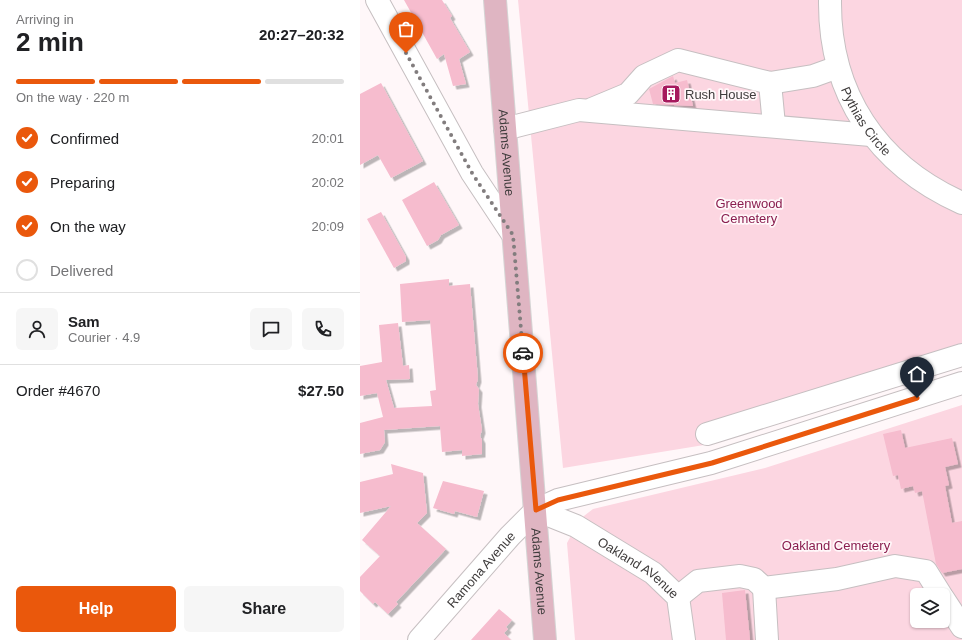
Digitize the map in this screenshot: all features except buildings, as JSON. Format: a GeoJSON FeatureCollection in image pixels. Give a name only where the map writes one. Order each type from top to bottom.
{"type":"FeatureCollection","features":[{"type":"Feature","properties":{"kind":"main road","name":"Adams Avenue"},"geometry":{"type":"LineString","coordinates":[[495,0],[545,640]]}},
{"type":"Feature","properties":{"kind":"street"},"geometry":{"type":"LineString","coordinates":[[377,0],[472,173],[513,235]]}},
{"type":"Feature","properties":{"kind":"street","name":"Pythias Circle"},"geometry":{"type":"LineString","coordinates":[[830,0],[830,25],[838,67],[850,100],[871,135],[895,161],[923,183],[962,203]]}},
{"type":"Feature","properties":{"kind":"street"},"geometry":{"type":"LineString","coordinates":[[589,110],[628,94],[644,76],[678,60],[770,83],[813,76],[838,67]]}},
{"type":"Feature","properties":{"kind":"street"},"geometry":{"type":"LineString","coordinates":[[770,83],[774,126]]}},
{"type":"Feature","properties":{"kind":"street"},"geometry":{"type":"LineString","coordinates":[[505,129],[579,110],[589,110],[871,135]]}},
{"type":"Feature","properties":{"kind":"street"},"geometry":{"type":"LineString","coordinates":[[707,434],[962,355]]}},
{"type":"Feature","properties":{"kind":"street","name":"Ramona Avenue"},"geometry":{"type":"LineString","coordinates":[[419,640],[510,536],[536,510],[558,500],[712,463],[962,383]]}},
{"type":"Feature","properties":{"kind":"street","name":"Oakland AVenue"},"geometry":{"type":"LineString","coordinates":[[536,510],[560,518],[576,526],[653,573],[678,597],[684,640]]}},
{"type":"Feature","properties":{"kind":"street"},"geometry":{"type":"LineString","coordinates":[[764,588],[837,579],[895,566],[926,571],[937,588]]}},
{"type":"Feature","properties":{"kind":"street"},"geometry":{"type":"LineString","coordinates":[[678,597],[698,581],[740,576],[754,579],[764,588],[767,640]]}},
{"type":"Feature","properties":{"kind":"street"},"geometry":{"type":"LineString","coordinates":[[950,609],[962,627]]}},
{"type":"Feature","properties":{"kind":"green space","name":"Greenwood Cemetery"},"geometry":{"type":"Polygon","coordinates":[[[518,0],[962,0],[962,363],[704,445],[563,468],[518,0]]]}},
{"type":"Feature","properties":{"kind":"green space","name":"Oakland Cemetery"},"geometry":{"type":"Polygon","coordinates":[[[962,405],[962,640],[575,640],[567,543],[580,519],[593,509],[765,468],[962,405]]]}},
{"type":"Feature","properties":{"kind":"way so far"},"geometry":{"type":"LineString","coordinates":[[406,53],[472,173],[513,235],[523,353]]}},
{"type":"Feature","properties":{"kind":"place","name":"Rush House"},"geometry":{"type":"Point","coordinates":[671,94]}},
{"type":"Feature","properties":{"kind":"route"},"geometry":{"type":"LineString","coordinates":[[523,353],[533,489],[536,510],[558,500],[712,463],[917,398]]}}]}
